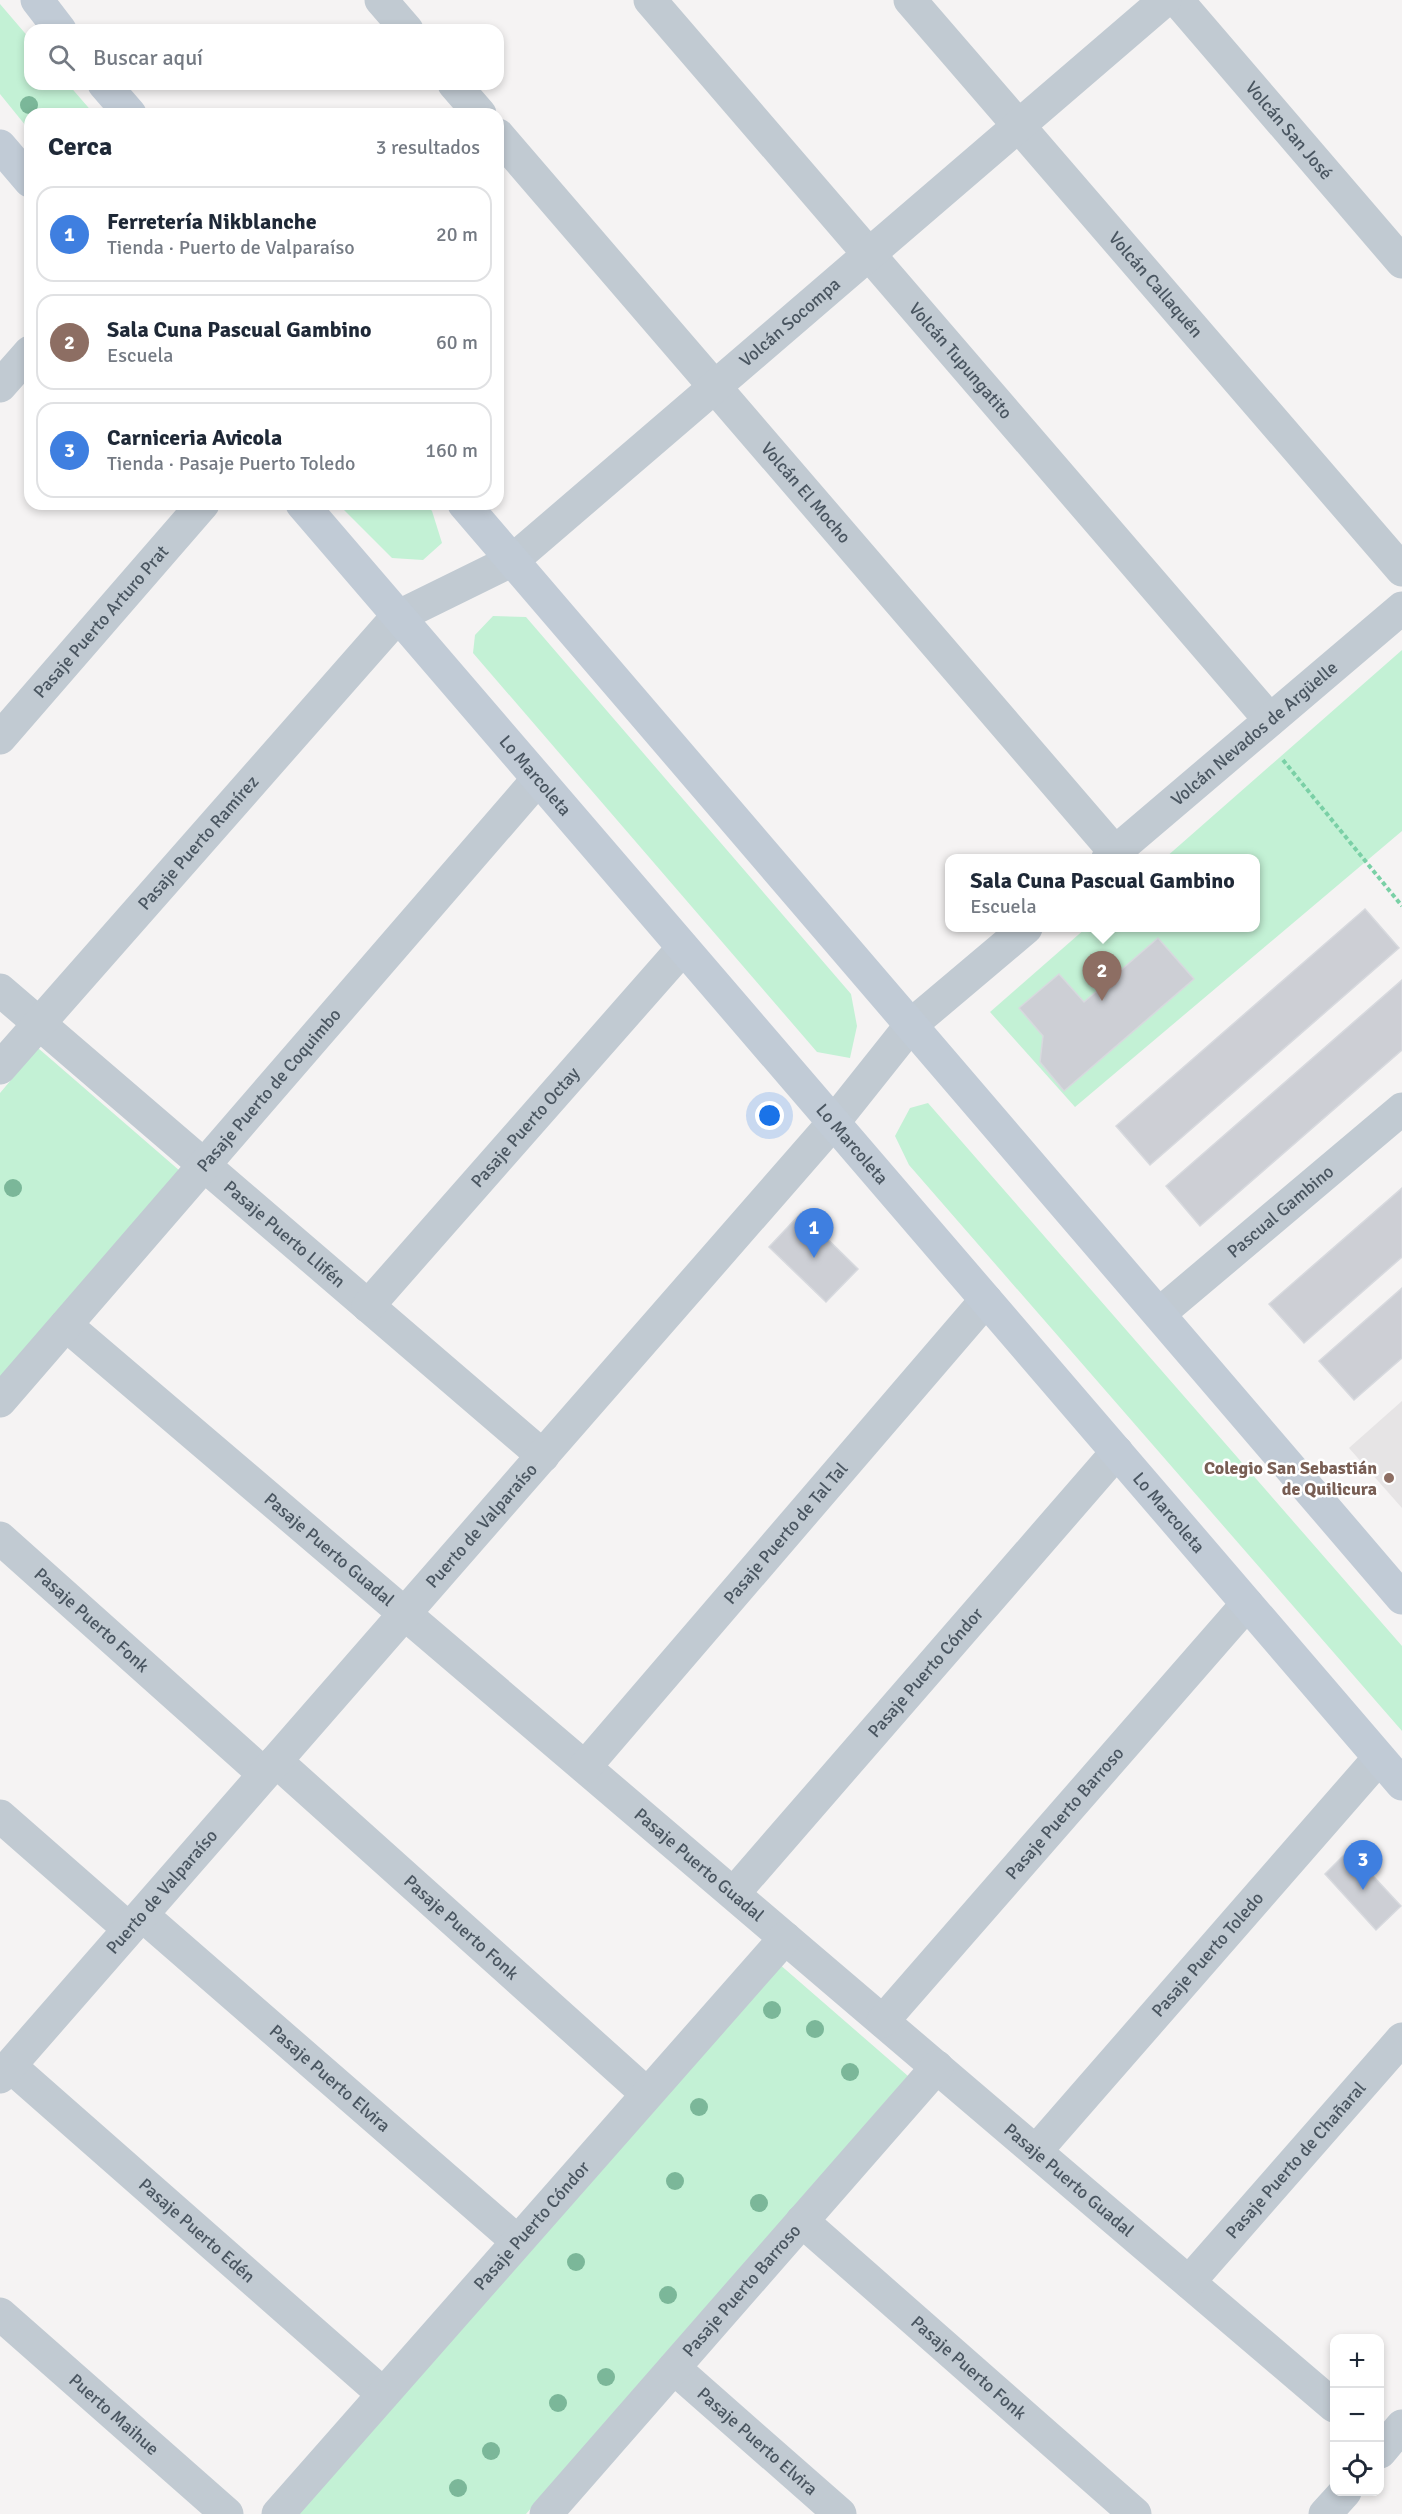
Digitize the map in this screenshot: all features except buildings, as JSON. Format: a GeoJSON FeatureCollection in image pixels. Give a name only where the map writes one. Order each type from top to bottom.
{"type":"FeatureCollection","features":[{"type":"Feature","properties":{"kind":"street"},"geometry":{"type":"LineString","coordinates":[[37,0],[55,24]]}},
{"type":"Feature","properties":{"kind":"street"},"geometry":{"type":"LineString","coordinates":[[381,0],[402,24]]}},
{"type":"Feature","properties":{"kind":"street","name":"Volcán Tupungatito"},"geometry":{"type":"LineString","coordinates":[[650,0],[869,254],[1264,725]]}},
{"type":"Feature","properties":{"kind":"street","name":"Volcán Callaquén"},"geometry":{"type":"LineString","coordinates":[[910,0],[1402,570]]}},
{"type":"Feature","properties":{"kind":"street","name":"Volcán Socompa"},"geometry":{"type":"LineString","coordinates":[[397,617],[513,561],[1165,0]]}},
{"type":"Feature","properties":{"kind":"street","name":"Volcán San José"},"geometry":{"type":"LineString","coordinates":[[1177,0],[1402,262]]}},
{"type":"Feature","properties":{"kind":"street"},"geometry":{"type":"LineString","coordinates":[[109,90],[125,108]]}},
{"type":"Feature","properties":{"kind":"street"},"geometry":{"type":"LineString","coordinates":[[459,90],[475,108]]}},
{"type":"Feature","properties":{"kind":"street","name":"Volcán El Mocho"},"geometry":{"type":"LineString","coordinates":[[504,142],[715,387],[1110,854]]}},
{"type":"Feature","properties":{"kind":"street"},"geometry":{"type":"LineString","coordinates":[[0,146],[24,174]]}},
{"type":"Feature","properties":{"kind":"street"},"geometry":{"type":"LineString","coordinates":[[0,386],[24,359]]}},
{"type":"Feature","properties":{"kind":"street","name":"Pasaje Puerto Arturo Prat"},"geometry":{"type":"LineString","coordinates":[[0,738],[197,510]]}},
{"type":"Feature","properties":{"kind":"street","name":"Lo Marcoleta"},"geometry":{"type":"LineString","coordinates":[[307,510],[1402,1784]]}},
{"type":"Feature","properties":{"kind":"street"},"geometry":{"type":"LineString","coordinates":[[469,510],[1402,1598]]}},
{"type":"Feature","properties":{"kind":"street","name":"Volcán Nevados de Argüelle"},"geometry":{"type":"LineString","coordinates":[[1112,854],[1402,608]]}},
{"type":"Feature","properties":{"kind":"street","name":"Pasaje Puerto Ramírez"},"geometry":{"type":"LineString","coordinates":[[0,1068],[397,617]]}},
{"type":"Feature","properties":{"kind":"street","name":"Pasaje Puerto de Coquimbo"},"geometry":{"type":"LineString","coordinates":[[0,1401],[538,779]]}},
{"type":"Feature","properties":{"kind":"street"},"geometry":{"type":"LineString","coordinates":[[911,1025],[1020,932]]}},
{"type":"Feature","properties":{"kind":"street","name":"Pasaje Puerto Octay"},"geometry":{"type":"LineString","coordinates":[[368,1306],[683,948]]}},
{"type":"Feature","properties":{"kind":"street","name":"Pasaje Puerto Llifén"},"geometry":{"type":"LineString","coordinates":[[0,990],[543,1456]]}},
{"type":"Feature","properties":{"kind":"street","name":"Puerto de Valparaíso"},"geometry":{"type":"LineString","coordinates":[[5,2071],[833,1123],[911,1025]]}},
{"type":"Feature","properties":{"kind":"street","name":"Pascual Gambino"},"geometry":{"type":"LineString","coordinates":[[1159,1314],[1402,1109]]}},
{"type":"Feature","properties":{"kind":"street","name":"Pasaje Puerto de Tal Tal"},"geometry":{"type":"LineString","coordinates":[[585,1767],[986,1300]]}},
{"type":"Feature","properties":{"kind":"street","name":"Pasaje Puerto Guadal"},"geometry":{"type":"LineString","coordinates":[[66,1325],[1330,2402]]}},
{"type":"Feature","properties":{"kind":"street","name":"Pasaje Puerto Cóndor"},"geometry":{"type":"LineString","coordinates":[[734,1893],[1117,1452]]}},
{"type":"Feature","properties":{"kind":"street","name":"Pasaje Puerto Fonk"},"geometry":{"type":"LineString","coordinates":[[0,1538],[647,2094]]}},
{"type":"Feature","properties":{"kind":"street","name":"Pasaje Puerto Barroso"},"geometry":{"type":"LineString","coordinates":[[883,2021],[1247,1604]]}},
{"type":"Feature","properties":{"kind":"street","name":"Pasaje Puerto Toledo"},"geometry":{"type":"LineString","coordinates":[[1036,2151],[1379,1758]]}},
{"type":"Feature","properties":{"kind":"street","name":"Pasaje Puerto Elvira"},"geometry":{"type":"LineString","coordinates":[[0,1816],[135,1922],[517,2241]]}},
{"type":"Feature","properties":{"kind":"street","name":"Pasaje Puerto Cóndor"},"geometry":{"type":"LineString","coordinates":[[278,2514],[785,1938]]}},
{"type":"Feature","properties":{"kind":"street","name":"Pasaje Puerto de Chañaral"},"geometry":{"type":"LineString","coordinates":[[1189,2282],[1402,2039]]}},
{"type":"Feature","properties":{"kind":"street","name":"Pasaje Puerto Barroso"},"geometry":{"type":"LineString","coordinates":[[546,2514],[937,2067]]}},
{"type":"Feature","properties":{"kind":"street","name":"Pasaje Puerto Edén"},"geometry":{"type":"LineString","coordinates":[[5,2071],[383,2394]]}},
{"type":"Feature","properties":{"kind":"street","name":"Pasaje Puerto Fonk"},"geometry":{"type":"LineString","coordinates":[[802,2222],[1135,2514]]}},
{"type":"Feature","properties":{"kind":"street","name":"Puerto Maihue"},"geometry":{"type":"LineString","coordinates":[[0,2314],[227,2514]]}},
{"type":"Feature","properties":{"kind":"street","name":"Pasaje Puerto Elvira"},"geometry":{"type":"LineString","coordinates":[[674,2368],[840,2514]]}},
{"type":"Feature","properties":{"kind":"street"},"geometry":{"type":"LineString","coordinates":[[1325,2514],[1341,2496]]}},
{"type":"Feature","properties":{"kind":"path"},"geometry":{"type":"LineString","coordinates":[[1264,725],[1402,906]]}},
{"type":"Feature","properties":{"kind":"shaded area","name":"Colegio San Sebastián de Quilicura"},"geometry":{"type":"Polygon","coordinates":[[[1402,1401],[1402,1508],[1349,1448],[1402,1401]]]}},
{"type":"Feature","properties":{"kind":"green space"},"geometry":{"type":"Polygon","coordinates":[[[0,4],[24,32],[24,90],[73,90],[89,108],[24,108],[24,124],[0,94],[0,4]]]}},
{"type":"Feature","properties":{"kind":"green space"},"geometry":{"type":"Polygon","coordinates":[[[344,510],[431,510],[442,543],[423,560],[392,558],[344,510]]]}},
{"type":"Feature","properties":{"kind":"green space"},"geometry":{"type":"Polygon","coordinates":[[[493,616],[526,617],[851,994],[857,1026],[850,1058],[817,1052],[473,653],[475,635],[493,616]]]}},
{"type":"Feature","properties":{"kind":"green space"},"geometry":{"type":"Polygon","coordinates":[[[1402,650],[1402,831],[1075,1107],[990,1012],[1081,932],[1260,932],[1260,854],[1170,854],[1402,650]]]}},
{"type":"Feature","properties":{"kind":"green space"},"geometry":{"type":"Polygon","coordinates":[[[38,1048],[180,1171],[0,1379],[0,1093],[38,1048]]]}},
{"type":"Feature","properties":{"kind":"green space"},"geometry":{"type":"Polygon","coordinates":[[[928,1103],[1402,1646],[1402,1731],[909,1165],[895,1136],[910,1108],[928,1103]]]}},
{"type":"Feature","properties":{"kind":"green space"},"geometry":{"type":"Polygon","coordinates":[[[778,1963],[908,2076],[526,2514],[298,2514],[778,1963]]]}},
{"type":"Feature","properties":{"kind":"place","name":"Sala Cuna Pascual Gambino"},"geometry":{"type":"Point","coordinates":[1102,1001]}},
{"type":"Feature","properties":{"kind":"place","name":"Ferretería Nikblanche"},"geometry":{"type":"Point","coordinates":[814,1258]}},
{"type":"Feature","properties":{"kind":"place","name":"Colegio San Sebastián de Quilicura"},"geometry":{"type":"Point","coordinates":[1389,1478]}},
{"type":"Feature","properties":{"kind":"place","name":"Carniceria Avicola"},"geometry":{"type":"Point","coordinates":[1363,1890]}}]}
